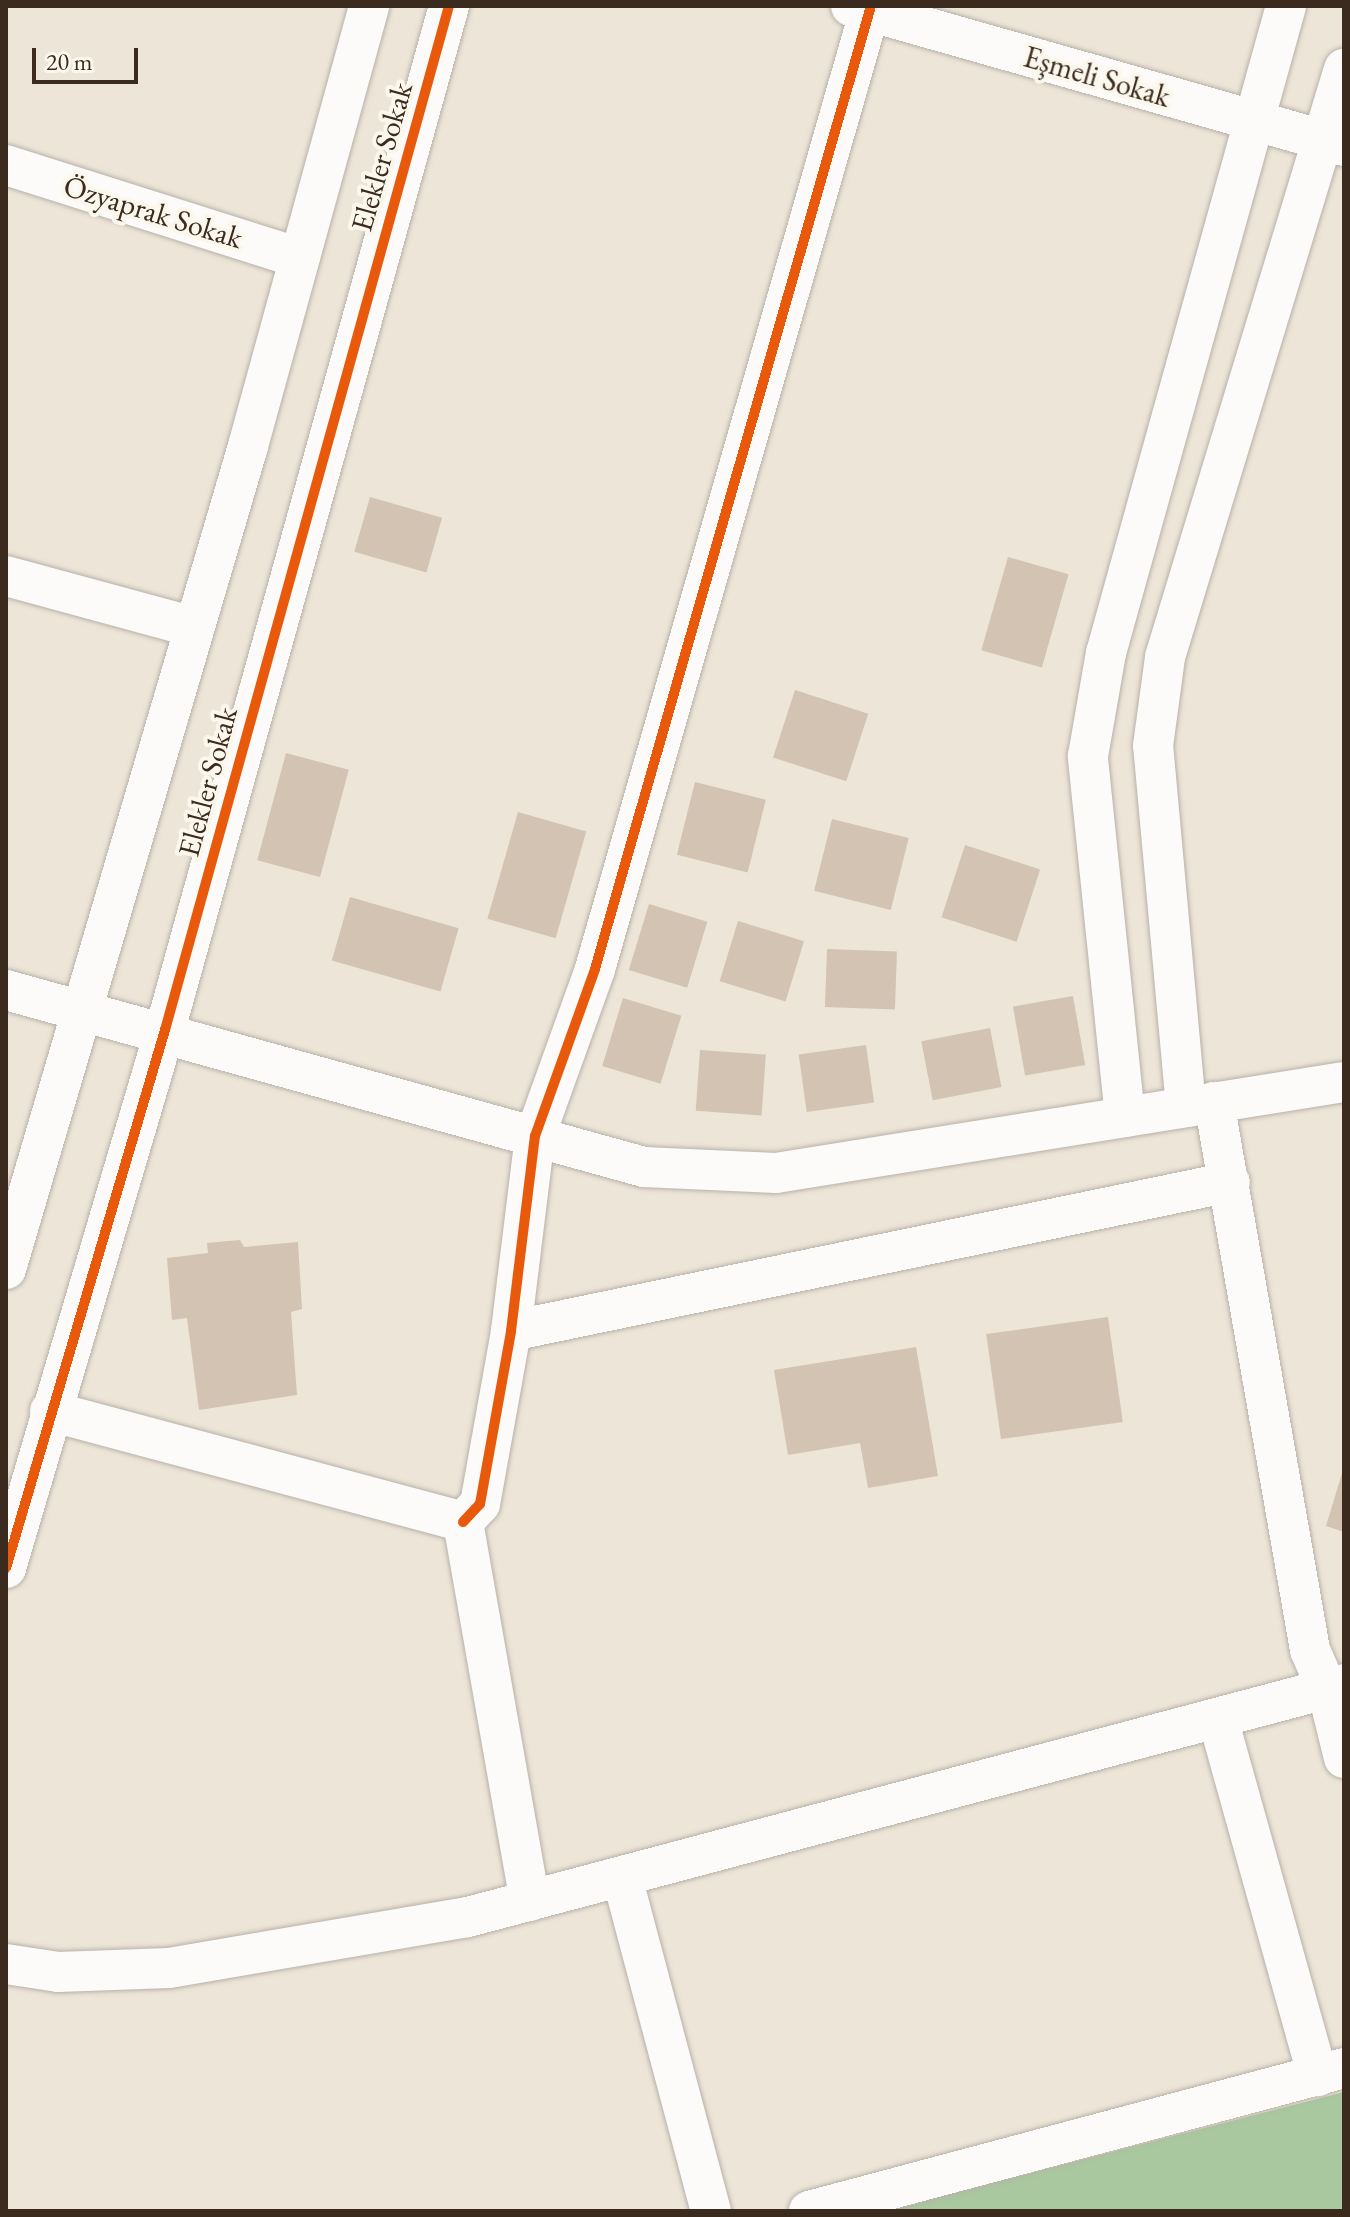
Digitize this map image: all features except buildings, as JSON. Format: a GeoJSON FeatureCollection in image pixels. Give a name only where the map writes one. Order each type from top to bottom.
{"type":"FeatureCollection","features":[{"type":"Feature","properties":{"kind":"street","name":"Elekler Sokak"},"geometry":{"type":"LineString","coordinates":[[6,1269],[79,1009],[194,627],[369,6]]}},
{"type":"Feature","properties":{"kind":"street","name":"Elekler Sokak"},"geometry":{"type":"LineString","coordinates":[[6,1568],[165,1030],[449,6]]}},
{"type":"Feature","properties":{"kind":"street"},"geometry":{"type":"LineString","coordinates":[[1125,1117],[1088,756],[1106,653],[1286,6]]}},
{"type":"Feature","properties":{"kind":"street"},"geometry":{"type":"LineString","coordinates":[[463,1522],[480,1504],[511,1331],[535,1136],[595,969],[864,8]]}},
{"type":"Feature","properties":{"kind":"street","name":"Eşmeli Sokak"},"geometry":{"type":"LineString","coordinates":[[864,8],[1334,144]]}},
{"type":"Feature","properties":{"kind":"street"},"geometry":{"type":"LineString","coordinates":[[1344,69],[1334,144],[1165,657],[1153,746],[1200,1105],[1230,1182],[1310,1650],[1336,1686],[1344,1758]]}},
{"type":"Feature","properties":{"kind":"street","name":"Özyaprak Sokak"},"geometry":{"type":"LineString","coordinates":[[6,165],[300,258]]}},
{"type":"Feature","properties":{"kind":"street"},"geometry":{"type":"LineString","coordinates":[[6,576],[194,627]]}},
{"type":"Feature","properties":{"kind":"street"},"geometry":{"type":"LineString","coordinates":[[6,990],[165,1030],[644,1167],[776,1173],[1344,1082]]}},
{"type":"Feature","properties":{"kind":"street"},"geometry":{"type":"LineString","coordinates":[[511,1331],[1230,1182]]}},
{"type":"Feature","properties":{"kind":"street"},"geometry":{"type":"LineString","coordinates":[[50,1411],[463,1522]]}},
{"type":"Feature","properties":{"kind":"street"},"geometry":{"type":"LineString","coordinates":[[463,1522],[530,1901]]}},
{"type":"Feature","properties":{"kind":"street"},"geometry":{"type":"LineString","coordinates":[[6,1964],[58,1972],[169,1968],[468,1917],[1336,1686]]}},
{"type":"Feature","properties":{"kind":"street"},"geometry":{"type":"LineString","coordinates":[[809,2211],[1331,2072],[1218,1719]]}},
{"type":"Feature","properties":{"kind":"street"},"geometry":{"type":"LineString","coordinates":[[622,1877],[711,2211]]}},
{"type":"Feature","properties":{"kind":"green space"},"geometry":{"type":"Polygon","coordinates":[[[1344,2092],[1344,2211],[883,2211],[1344,2092]]]}},
{"type":"Feature","properties":{"kind":"cycle path"},"geometry":{"type":"LineString","coordinates":[[6,1568],[165,1030],[449,6]]}},
{"type":"Feature","properties":{"kind":"cycle path"},"geometry":{"type":"LineString","coordinates":[[463,1522],[480,1504],[511,1331],[535,1136],[595,969],[871,6]]}}]}
